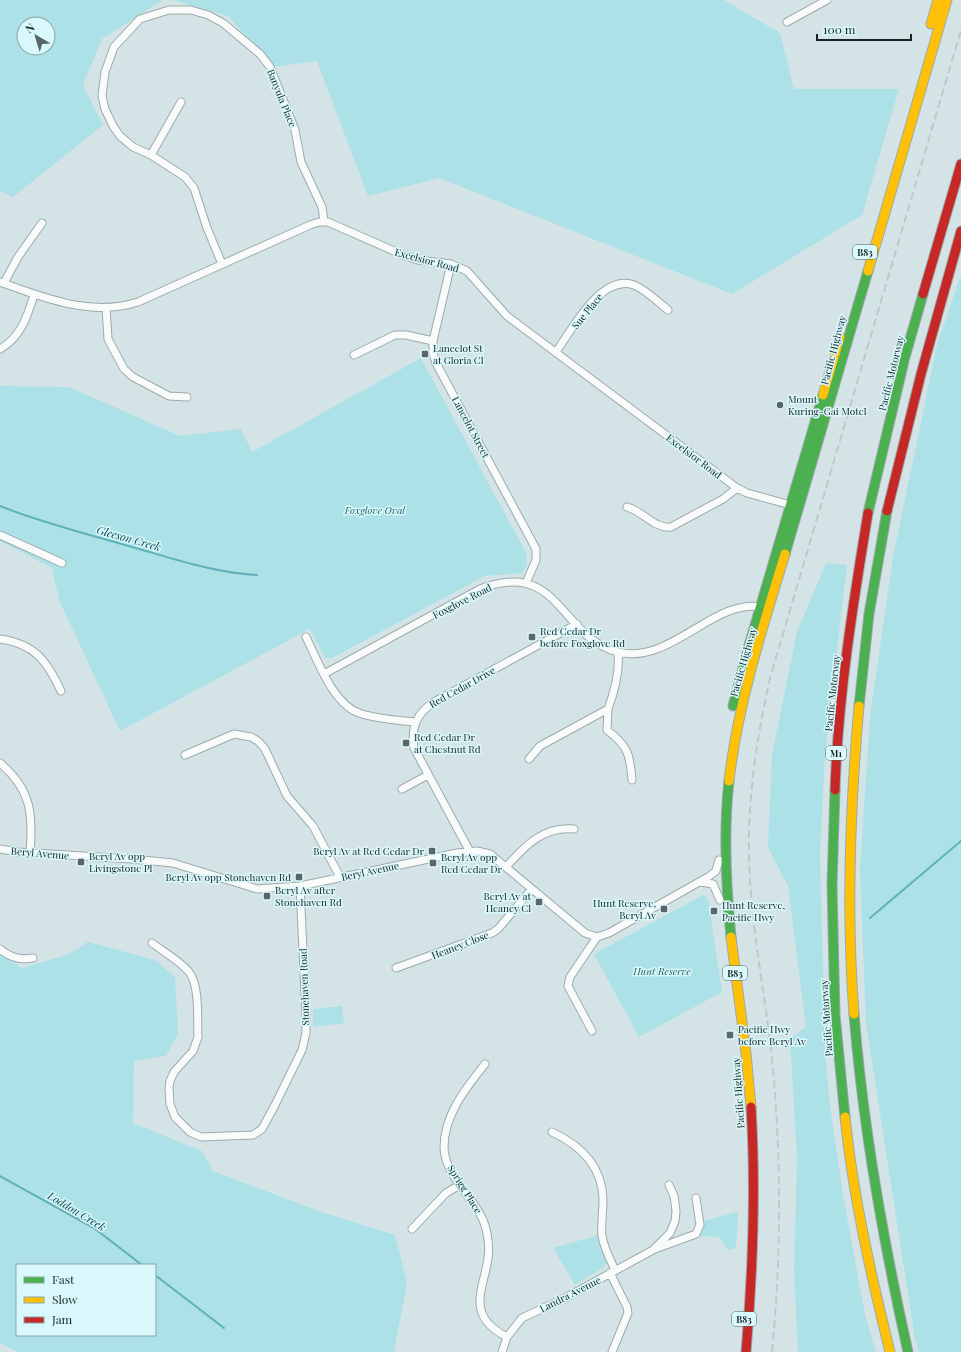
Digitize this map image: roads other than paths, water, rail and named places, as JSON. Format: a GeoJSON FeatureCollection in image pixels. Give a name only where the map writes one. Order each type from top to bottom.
{"type":"FeatureCollection","features":[{"type":"Feature","properties":{"kind":"main road","name":"Pacific Highway"},"geometry":{"type":"LineString","coordinates":[[746,1352],[752,1286],[754,1201],[746,1054],[727,904],[725,821],[733,746],[765,607],[791,505],[938,0]]}},
{"type":"Feature","properties":{"kind":"main road","name":"Pacific Highway"},"geometry":{"type":"LineString","coordinates":[[740,1352],[747,1291],[748,1207],[744,1101],[720,900],[718,860],[720,797],[726,745],[740,678],[800,507],[896,167],[947,0]]}},
{"type":"Feature","properties":{"kind":"main road","name":"Pacific Motorway"},"geometry":{"type":"LineString","coordinates":[[890,1352],[870,1269],[848,1143],[835,1015],[832,885],[836,757],[852,613],[870,499],[905,357],[961,164]]}},
{"type":"Feature","properties":{"kind":"main road","name":"M1"},"geometry":{"type":"LineString","coordinates":[[908,1352],[889,1272],[868,1153],[854,1020],[849,889],[854,762],[869,616],[888,508],[902,442],[923,361],[961,231]]}},
{"type":"Feature","properties":{"kind":"street"},"geometry":{"type":"LineString","coordinates":[[787,22],[828,0]]}},
{"type":"Feature","properties":{"kind":"street","name":"Banyula Place"},"geometry":{"type":"LineString","coordinates":[[222,264],[207,228],[194,188],[185,177],[151,155],[133,147],[120,136],[113,126],[105,109],[102,96],[105,72],[114,47],[140,19],[152,14],[180,9],[208,15],[223,23],[260,54],[270,67],[295,130],[301,162],[322,207],[324,221]]}},
{"type":"Feature","properties":{"kind":"street"},"geometry":{"type":"LineString","coordinates":[[151,155],[181,102]]}},
{"type":"Feature","properties":{"kind":"street"},"geometry":{"type":"LineString","coordinates":[[42,223],[2,282],[34,295],[54,301],[106,308],[124,306],[138,302],[310,225],[324,221]]}},
{"type":"Feature","properties":{"kind":"street","name":"Excelsior Road"},"geometry":{"type":"LineString","coordinates":[[324,221],[403,255],[418,260],[451,264],[459,267],[471,275],[501,311],[737,488],[747,493],[800,507]]}},
{"type":"Feature","properties":{"kind":"street","name":"Lancelot Street"},"geometry":{"type":"LineString","coordinates":[[451,264],[433,341],[433,353],[436,363],[536,549],[536,560],[526,583]]}},
{"type":"Feature","properties":{"kind":"street","name":"Sue Place"},"geometry":{"type":"LineString","coordinates":[[556,352],[599,295],[615,285],[634,285],[668,310]]}},
{"type":"Feature","properties":{"kind":"street"},"geometry":{"type":"LineString","coordinates":[[0,349],[17,334],[26,318],[34,295]]}},
{"type":"Feature","properties":{"kind":"street"},"geometry":{"type":"LineString","coordinates":[[106,308],[108,339],[124,369],[133,377],[169,396],[187,396]]}},
{"type":"Feature","properties":{"kind":"street"},"geometry":{"type":"LineString","coordinates":[[354,355],[395,335],[406,335],[433,341]]}},
{"type":"Feature","properties":{"kind":"street"},"geometry":{"type":"LineString","coordinates":[[627,507],[639,512],[661,527],[671,526],[723,500],[737,488]]}},
{"type":"Feature","properties":{"kind":"street"},"geometry":{"type":"LineString","coordinates":[[0,535],[62,563]]}},
{"type":"Feature","properties":{"kind":"street","name":"Foxglove Road"},"geometry":{"type":"LineString","coordinates":[[324,674],[480,590],[499,583],[526,583],[552,598],[577,624],[599,643],[618,652],[639,653],[656,649],[720,616],[752,606],[765,607]]}},
{"type":"Feature","properties":{"kind":"street","name":"Red Cedar Drive"},"geometry":{"type":"LineString","coordinates":[[414,722],[424,708],[577,624]]}},
{"type":"Feature","properties":{"kind":"street"},"geometry":{"type":"LineString","coordinates":[[306,637],[324,674],[337,696],[350,709],[367,716],[414,722],[412,735],[414,748],[468,850]]}},
{"type":"Feature","properties":{"kind":"street"},"geometry":{"type":"LineString","coordinates":[[0,639],[16,641],[35,651],[50,667],[61,691]]}},
{"type":"Feature","properties":{"kind":"street"},"geometry":{"type":"LineString","coordinates":[[618,652],[619,665],[613,697],[608,709],[606,730],[622,742],[631,761],[632,780]]}},
{"type":"Feature","properties":{"kind":"street"},"geometry":{"type":"LineString","coordinates":[[528,759],[540,746],[608,709]]}},
{"type":"Feature","properties":{"kind":"street"},"geometry":{"type":"LineString","coordinates":[[185,755],[234,734],[246,735],[258,741],[265,749],[287,796],[304,813],[313,826],[340,877]]}},
{"type":"Feature","properties":{"kind":"street"},"geometry":{"type":"LineString","coordinates":[[0,763],[20,784],[31,810],[32,825],[30,853]]}},
{"type":"Feature","properties":{"kind":"street"},"geometry":{"type":"LineString","coordinates":[[402,789],[428,776]]}},
{"type":"Feature","properties":{"kind":"street"},"geometry":{"type":"LineString","coordinates":[[506,867],[531,841],[560,829],[574,829]]}},
{"type":"Feature","properties":{"kind":"street","name":"Beryl Avenue"},"geometry":{"type":"LineString","coordinates":[[0,849],[30,853],[168,862],[257,890],[300,886],[468,850],[490,854],[531,890],[585,933],[597,937]]}},
{"type":"Feature","properties":{"kind":"street"},"geometry":{"type":"LineString","coordinates":[[592,1031],[568,986],[570,977],[597,937],[609,933],[700,882],[716,871],[718,860]]}},
{"type":"Feature","properties":{"kind":"street"},"geometry":{"type":"LineString","coordinates":[[700,882],[713,884],[720,900]]}},
{"type":"Feature","properties":{"kind":"street","name":"Stonehaven Road"},"geometry":{"type":"LineString","coordinates":[[152,943],[187,969],[193,979],[196,992],[198,1037],[193,1051],[174,1072],[170,1081],[169,1097],[172,1111],[180,1122],[195,1135],[209,1137],[253,1135],[262,1129],[302,1050],[304,1041],[306,1016],[300,886]]}},
{"type":"Feature","properties":{"kind":"street","name":"Heaney Close"},"geometry":{"type":"LineString","coordinates":[[396,968],[492,933],[498,929],[531,890]]}},
{"type":"Feature","properties":{"kind":"street"},"geometry":{"type":"LineString","coordinates":[[0,949],[9,956],[22,960],[33,958]]}},
{"type":"Feature","properties":{"kind":"street","name":"Sprigg Place"},"geometry":{"type":"LineString","coordinates":[[485,1064],[455,1106],[446,1129],[444,1148],[449,1165],[460,1185],[481,1216],[488,1242],[487,1260],[479,1296],[481,1308],[485,1319],[492,1328],[507,1337]]}},
{"type":"Feature","properties":{"kind":"street"},"geometry":{"type":"LineString","coordinates":[[552,1132],[568,1139],[582,1150],[597,1175],[602,1189],[603,1237],[613,1272],[627,1306],[628,1313],[612,1352]]}},
{"type":"Feature","properties":{"kind":"street"},"geometry":{"type":"LineString","coordinates":[[412,1229],[446,1193],[460,1185]]}},
{"type":"Feature","properties":{"kind":"street","name":"Landra Avenue"},"geometry":{"type":"LineString","coordinates":[[653,1250],[670,1233],[675,1221],[674,1196],[669,1185]]}},
{"type":"Feature","properties":{"kind":"street","name":"Landra Avenue"},"geometry":{"type":"LineString","coordinates":[[502,1352],[507,1337],[522,1318],[565,1298],[653,1250],[696,1234],[700,1225],[696,1198]]}},
{"type":"Feature","properties":{"kind":"waterway","name":"Gleeson Creek"},"geometry":{"type":"LineString","coordinates":[[0,506],[49,523],[193,564],[241,574],[257,575]]}},
{"type":"Feature","properties":{"kind":"waterway"},"geometry":{"type":"LineString","coordinates":[[870,918],[961,841]]}},
{"type":"Feature","properties":{"kind":"waterway","name":"Loddon Creek"},"geometry":{"type":"LineString","coordinates":[[0,1176],[94,1228],[141,1264]]}},
{"type":"Feature","properties":{"kind":"waterway","name":"Loddon Creek"},"geometry":{"type":"LineString","coordinates":[[156,1276],[224,1328]]}},
{"type":"Feature","properties":{"kind":"railway"},"geometry":{"type":"LineString","coordinates":[[772,1352],[777,1284],[779,1216],[778,1148],[774,1080],[768,1024],[752,910],[750,882],[749,832],[754,766],[770,678],[961,30]]}},
{"type":"Feature","properties":{"kind":"place","name":"Lancelot St at Gloria Cl"},"geometry":{"type":"Point","coordinates":[425,354]}},
{"type":"Feature","properties":{"kind":"place","name":"Mount Kuring-Gai Motel"},"geometry":{"type":"Point","coordinates":[780,405]}},
{"type":"Feature","properties":{"kind":"place","name":"Red Cedar Dr before Foxglove Rd"},"geometry":{"type":"Point","coordinates":[532,637]}},
{"type":"Feature","properties":{"kind":"place","name":"Red Cedar Dr at Chestnut Rd"},"geometry":{"type":"Point","coordinates":[406,743]}},
{"type":"Feature","properties":{"kind":"place","name":"Beryl Av at Red Cedar Dr"},"geometry":{"type":"Point","coordinates":[432,851]}},
{"type":"Feature","properties":{"kind":"place","name":"Beryl Av opp Livingstone Pl"},"geometry":{"type":"Point","coordinates":[81,862]}},
{"type":"Feature","properties":{"kind":"place","name":"Beryl Av opp Red Cedar Dr"},"geometry":{"type":"Point","coordinates":[433,863]}},
{"type":"Feature","properties":{"kind":"place","name":"Beryl Av opp Stonehaven Rd"},"geometry":{"type":"Point","coordinates":[299,877]}},
{"type":"Feature","properties":{"kind":"place","name":"Beryl Av after Stonehaven Rd"},"geometry":{"type":"Point","coordinates":[267,896]}},
{"type":"Feature","properties":{"kind":"place","name":"Beryl Av at Heaney Cl"},"geometry":{"type":"Point","coordinates":[539,902]}},
{"type":"Feature","properties":{"kind":"place","name":"Hunt Reserve, Beryl Av"},"geometry":{"type":"Point","coordinates":[664,909]}},
{"type":"Feature","properties":{"kind":"place","name":"Hunt Reserve, Pacific Hwy"},"geometry":{"type":"Point","coordinates":[714,911]}},
{"type":"Feature","properties":{"kind":"place","name":"Pacific Hwy before Beryl Av"},"geometry":{"type":"Point","coordinates":[730,1035]}},
{"type":"Feature","properties":{"kind":"park label","name":"Foxglove Oval"},"geometry":{"type":"Point","coordinates":[375,510]}},
{"type":"Feature","properties":{"kind":"park label","name":"Hunt Reserve"},"geometry":{"type":"Point","coordinates":[662,971]}}]}
